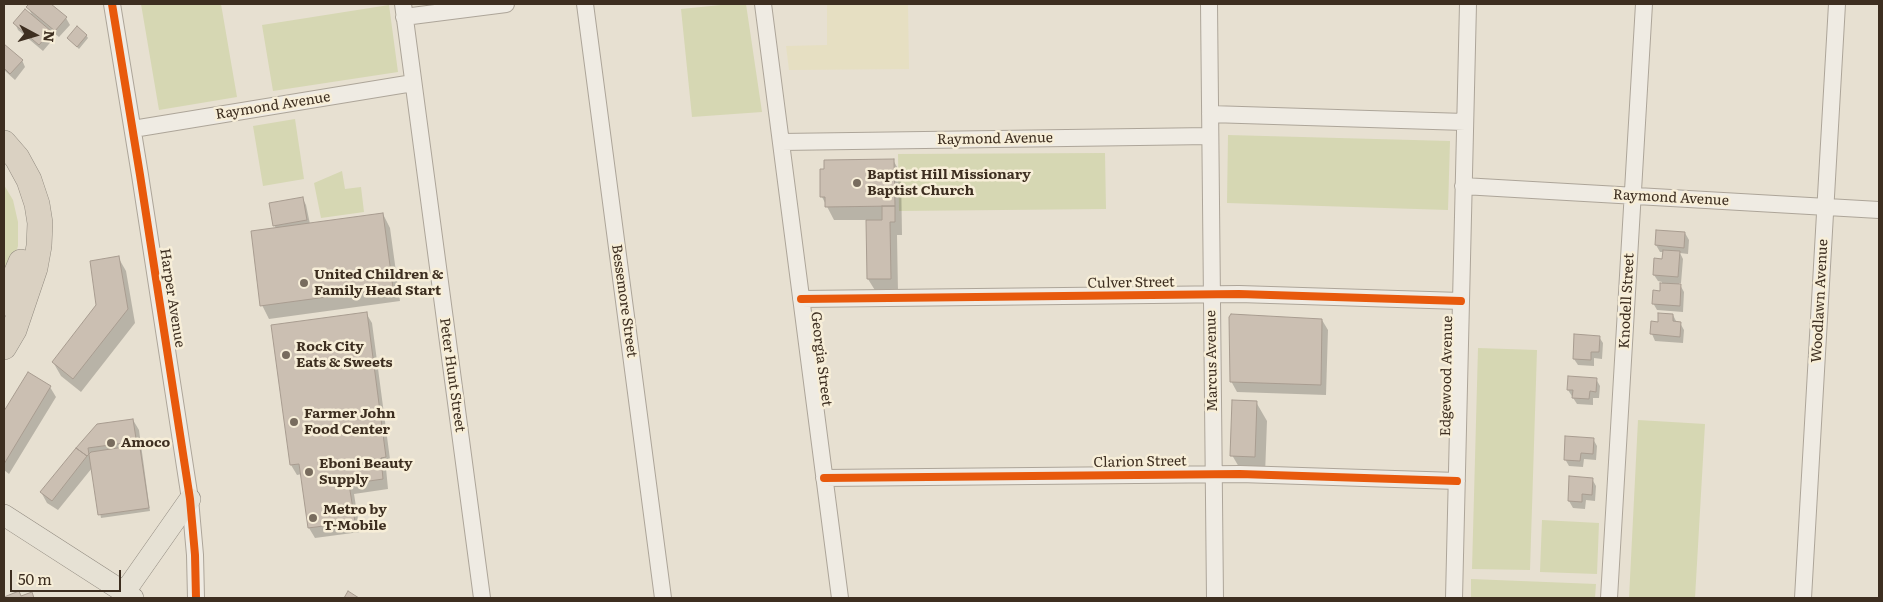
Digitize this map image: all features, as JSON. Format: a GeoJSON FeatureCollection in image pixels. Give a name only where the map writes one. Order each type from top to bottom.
{"type":"FeatureCollection","features":[{"type":"Feature","properties":{"kind":"highway"},"geometry":{"type":"LineString","coordinates":[[4,143],[17,158],[29,180],[37,204],[40,223],[39,246],[35,268],[14,330],[4,347]]}},
{"type":"Feature","properties":{"kind":"highway"},"geometry":{"type":"LineString","coordinates":[[4,165],[19,192],[24,214],[25,242],[20,268],[4,303]]}},
{"type":"Feature","properties":{"kind":"main road"},"geometry":{"type":"LineString","coordinates":[[4,515],[129,595],[190,499]]}},
{"type":"Feature","properties":{"kind":"street","name":"Harper Avenue"},"geometry":{"type":"LineString","coordinates":[[112,4],[190,499],[195,555],[196,598]]}},
{"type":"Feature","properties":{"kind":"street"},"geometry":{"type":"LineString","coordinates":[[404,10],[506,4]]}},
{"type":"Feature","properties":{"kind":"street","name":"Bessemore Street"},"geometry":{"type":"LineString","coordinates":[[585,4],[663,598]]}},
{"type":"Feature","properties":{"kind":"street","name":"Georgia Street"},"geometry":{"type":"LineString","coordinates":[[763,4],[840,598]]}},
{"type":"Feature","properties":{"kind":"street","name":"Marcus Avenue"},"geometry":{"type":"LineString","coordinates":[[1209,4],[1215,598]]}},
{"type":"Feature","properties":{"kind":"street","name":"Edgewood Avenue"},"geometry":{"type":"LineString","coordinates":[[1454,598],[1468,4]]}},
{"type":"Feature","properties":{"kind":"street","name":"Knodell Street"},"geometry":{"type":"LineString","coordinates":[[1610,598],[1644,4]]}},
{"type":"Feature","properties":{"kind":"street","name":"Woodlawn Avenue"},"geometry":{"type":"LineString","coordinates":[[1802,598],[1837,4]]}},
{"type":"Feature","properties":{"kind":"street","name":"Peter Hunt Street"},"geometry":{"type":"LineString","coordinates":[[404,10],[482,598]]}},
{"type":"Feature","properties":{"kind":"street","name":"Raymond Avenue"},"geometry":{"type":"LineString","coordinates":[[132,129],[413,83]]}},
{"type":"Feature","properties":{"kind":"street"},"geometry":{"type":"LineString","coordinates":[[1210,114],[1465,122]]}},
{"type":"Feature","properties":{"kind":"street","name":"Raymond Avenue"},"geometry":{"type":"LineString","coordinates":[[781,142],[1210,136]]}},
{"type":"Feature","properties":{"kind":"street","name":"Raymond Avenue"},"geometry":{"type":"LineString","coordinates":[[1464,186],[1879,210]]}},
{"type":"Feature","properties":{"kind":"street","name":"Culver Street"},"geometry":{"type":"LineString","coordinates":[[801,299],[1212,294],[1461,301]]}},
{"type":"Feature","properties":{"kind":"street","name":"Clarion Street"},"geometry":{"type":"LineString","coordinates":[[824,478],[1214,474],[1457,481]]}},
{"type":"Feature","properties":{"kind":"shaded area"},"geometry":{"type":"Polygon","coordinates":[[[827,4],[908,4],[909,69],[789,70],[786,46],[827,45],[827,4]]]}},
{"type":"Feature","properties":{"kind":"green space"},"geometry":{"type":"Polygon","coordinates":[[[141,4],[221,4],[237,97],[159,110],[141,4]]]}},
{"type":"Feature","properties":{"kind":"green space"},"geometry":{"type":"Polygon","coordinates":[[[746,4],[762,112],[692,117],[681,9],[746,4]]]}},
{"type":"Feature","properties":{"kind":"green space"},"geometry":{"type":"Polygon","coordinates":[[[389,5],[398,72],[273,91],[262,25],[389,5]]]}},
{"type":"Feature","properties":{"kind":"green space"},"geometry":{"type":"Polygon","coordinates":[[[295,119],[304,179],[263,186],[253,126],[295,119]]]}},
{"type":"Feature","properties":{"kind":"green space"},"geometry":{"type":"Polygon","coordinates":[[[1228,135],[1450,141],[1448,210],[1227,203],[1228,135]]]}},
{"type":"Feature","properties":{"kind":"green space"},"geometry":{"type":"Polygon","coordinates":[[[1105,153],[1106,209],[899,211],[898,154],[1105,153]]]}},
{"type":"Feature","properties":{"kind":"green space"},"geometry":{"type":"Polygon","coordinates":[[[342,171],[345,189],[361,187],[364,212],[321,218],[314,183],[342,171]]]}},
{"type":"Feature","properties":{"kind":"green space"},"geometry":{"type":"Polygon","coordinates":[[[4,185],[13,200],[18,222],[18,246],[10,272],[4,283],[4,185]]]}},
{"type":"Feature","properties":{"kind":"green space"},"geometry":{"type":"Polygon","coordinates":[[[1478,348],[1537,350],[1530,570],[1472,569],[1478,348]]]}},
{"type":"Feature","properties":{"kind":"green space"},"geometry":{"type":"Polygon","coordinates":[[[1638,420],[1705,424],[1695,598],[1629,598],[1638,420]]]}},
{"type":"Feature","properties":{"kind":"green space"},"geometry":{"type":"Polygon","coordinates":[[[1542,520],[1599,523],[1597,574],[1540,572],[1542,520]]]}},
{"type":"Feature","properties":{"kind":"green space"},"geometry":{"type":"Polygon","coordinates":[[[1471,579],[1596,584],[1595,598],[1471,598],[1471,579]]]}},
{"type":"Feature","properties":{"kind":"building"},"geometry":{"type":"Polygon","coordinates":[[[29,4],[51,4],[67,17],[55,31],[26,7],[29,4]]]}},
{"type":"Feature","properties":{"kind":"building"},"geometry":{"type":"Polygon","coordinates":[[[25,9],[51,31],[39,45],[13,23],[25,9]]]}},
{"type":"Feature","properties":{"kind":"building"},"geometry":{"type":"Polygon","coordinates":[[[77,26],[87,35],[77,47],[67,38],[77,26]]]}},
{"type":"Feature","properties":{"kind":"building"},"geometry":{"type":"Polygon","coordinates":[[[4,44],[23,60],[10,74],[4,68],[4,44]]]}},
{"type":"Feature","properties":{"kind":"building","name":"Baptist Hill Missionary Baptist Church"},"geometry":{"type":"Polygon","coordinates":[[[894,159],[895,206],[825,207],[825,197],[820,197],[820,169],[824,169],[824,160],[894,159]]]}},
{"type":"Feature","properties":{"kind":"building"},"geometry":{"type":"Polygon","coordinates":[[[303,197],[307,220],[273,226],[269,203],[303,197]]]}},
{"type":"Feature","properties":{"kind":"building"},"geometry":{"type":"Polygon","coordinates":[[[882,206],[895,206],[895,222],[890,222],[891,279],[867,279],[866,220],[882,220],[882,206]]]}},
{"type":"Feature","properties":{"kind":"building"},"geometry":{"type":"Polygon","coordinates":[[[383,213],[393,288],[260,306],[251,231],[383,213]]]}},
{"type":"Feature","properties":{"kind":"building"},"geometry":{"type":"Polygon","coordinates":[[[1656,230],[1685,232],[1684,248],[1655,245],[1656,230]]]}},
{"type":"Feature","properties":{"kind":"building"},"geometry":{"type":"Polygon","coordinates":[[[1663,250],[1680,251],[1678,277],[1653,275],[1654,258],[1662,259],[1663,250]]]}},
{"type":"Feature","properties":{"kind":"building"},"geometry":{"type":"Polygon","coordinates":[[[119,256],[128,309],[73,379],[52,362],[96,305],[90,261],[119,256]]]}},
{"type":"Feature","properties":{"kind":"building"},"geometry":{"type":"Polygon","coordinates":[[[1660,283],[1681,284],[1680,306],[1652,304],[1653,290],[1660,291],[1660,283]]]}},
{"type":"Feature","properties":{"kind":"building"},"geometry":{"type":"Polygon","coordinates":[[[367,312],[386,457],[381,458],[383,479],[349,484],[355,522],[308,528],[299,464],[290,465],[271,325],[367,312]]]}},
{"type":"Feature","properties":{"kind":"building"},"geometry":{"type":"Polygon","coordinates":[[[1658,313],[1673,314],[1673,321],[1681,322],[1680,337],[1650,334],[1651,321],[1658,322],[1658,313]]]}},
{"type":"Feature","properties":{"kind":"building"},"geometry":{"type":"Polygon","coordinates":[[[1231,314],[1322,319],[1321,385],[1230,382],[1229,317],[1231,314]]]}},
{"type":"Feature","properties":{"kind":"building"},"geometry":{"type":"Polygon","coordinates":[[[1574,334],[1600,336],[1599,352],[1591,352],[1591,360],[1573,359],[1574,334]]]}},
{"type":"Feature","properties":{"kind":"building"},"geometry":{"type":"Polygon","coordinates":[[[28,372],[51,386],[4,464],[4,411],[28,372]]]}},
{"type":"Feature","properties":{"kind":"building"},"geometry":{"type":"Polygon","coordinates":[[[1568,376],[1597,378],[1596,392],[1590,391],[1589,399],[1572,398],[1573,390],[1567,390],[1568,376]]]}},
{"type":"Feature","properties":{"kind":"building"},"geometry":{"type":"Polygon","coordinates":[[[1232,400],[1257,401],[1255,457],[1230,456],[1232,400]]]}},
{"type":"Feature","properties":{"kind":"building"},"geometry":{"type":"Polygon","coordinates":[[[133,419],[137,445],[91,452],[87,456],[76,448],[97,424],[133,419]]]}},
{"type":"Feature","properties":{"kind":"building"},"geometry":{"type":"Polygon","coordinates":[[[1565,436],[1594,438],[1593,454],[1581,453],[1580,461],[1564,460],[1565,436]]]}},
{"type":"Feature","properties":{"kind":"building"},"geometry":{"type":"Polygon","coordinates":[[[139,441],[149,508],[98,515],[88,448],[139,441]]]}},
{"type":"Feature","properties":{"kind":"building"},"geometry":{"type":"Polygon","coordinates":[[[76,448],[87,456],[52,501],[40,492],[76,448]]]}},
{"type":"Feature","properties":{"kind":"building"},"geometry":{"type":"Polygon","coordinates":[[[1569,476],[1593,478],[1592,495],[1582,494],[1582,502],[1568,501],[1569,476]]]}},
{"type":"Feature","properties":{"kind":"building"},"geometry":{"type":"Polygon","coordinates":[[[19,591],[21,596],[32,592],[34,598],[4,598],[4,597],[19,591]]]}},
{"type":"Feature","properties":{"kind":"building"},"geometry":{"type":"Polygon","coordinates":[[[348,591],[359,598],[344,598],[348,591]]]}},
{"type":"Feature","properties":{"kind":"cycle path"},"geometry":{"type":"LineString","coordinates":[[112,4],[190,499],[195,555],[196,598]]}},
{"type":"Feature","properties":{"kind":"cycle path"},"geometry":{"type":"LineString","coordinates":[[801,299],[1239,294],[1461,301]]}},
{"type":"Feature","properties":{"kind":"cycle path"},"geometry":{"type":"LineString","coordinates":[[824,478],[1240,474],[1457,481]]}},
{"type":"Feature","properties":{"kind":"place","name":"Baptist Hill Missionary Baptist Church"},"geometry":{"type":"Point","coordinates":[857,183]}},
{"type":"Feature","properties":{"kind":"place","name":"United Children & Family Head Start"},"geometry":{"type":"Point","coordinates":[304,283]}},
{"type":"Feature","properties":{"kind":"place","name":"Rock City Eats & Sweets"},"geometry":{"type":"Point","coordinates":[286,355]}},
{"type":"Feature","properties":{"kind":"place","name":"Farmer John Food Center"},"geometry":{"type":"Point","coordinates":[294,422]}},
{"type":"Feature","properties":{"kind":"place","name":"Amoco"},"geometry":{"type":"Point","coordinates":[111,443]}},
{"type":"Feature","properties":{"kind":"place","name":"Eboni Beauty Supply"},"geometry":{"type":"Point","coordinates":[309,472]}},
{"type":"Feature","properties":{"kind":"place","name":"Metro by T-Mobile"},"geometry":{"type":"Point","coordinates":[313,518]}}]}
